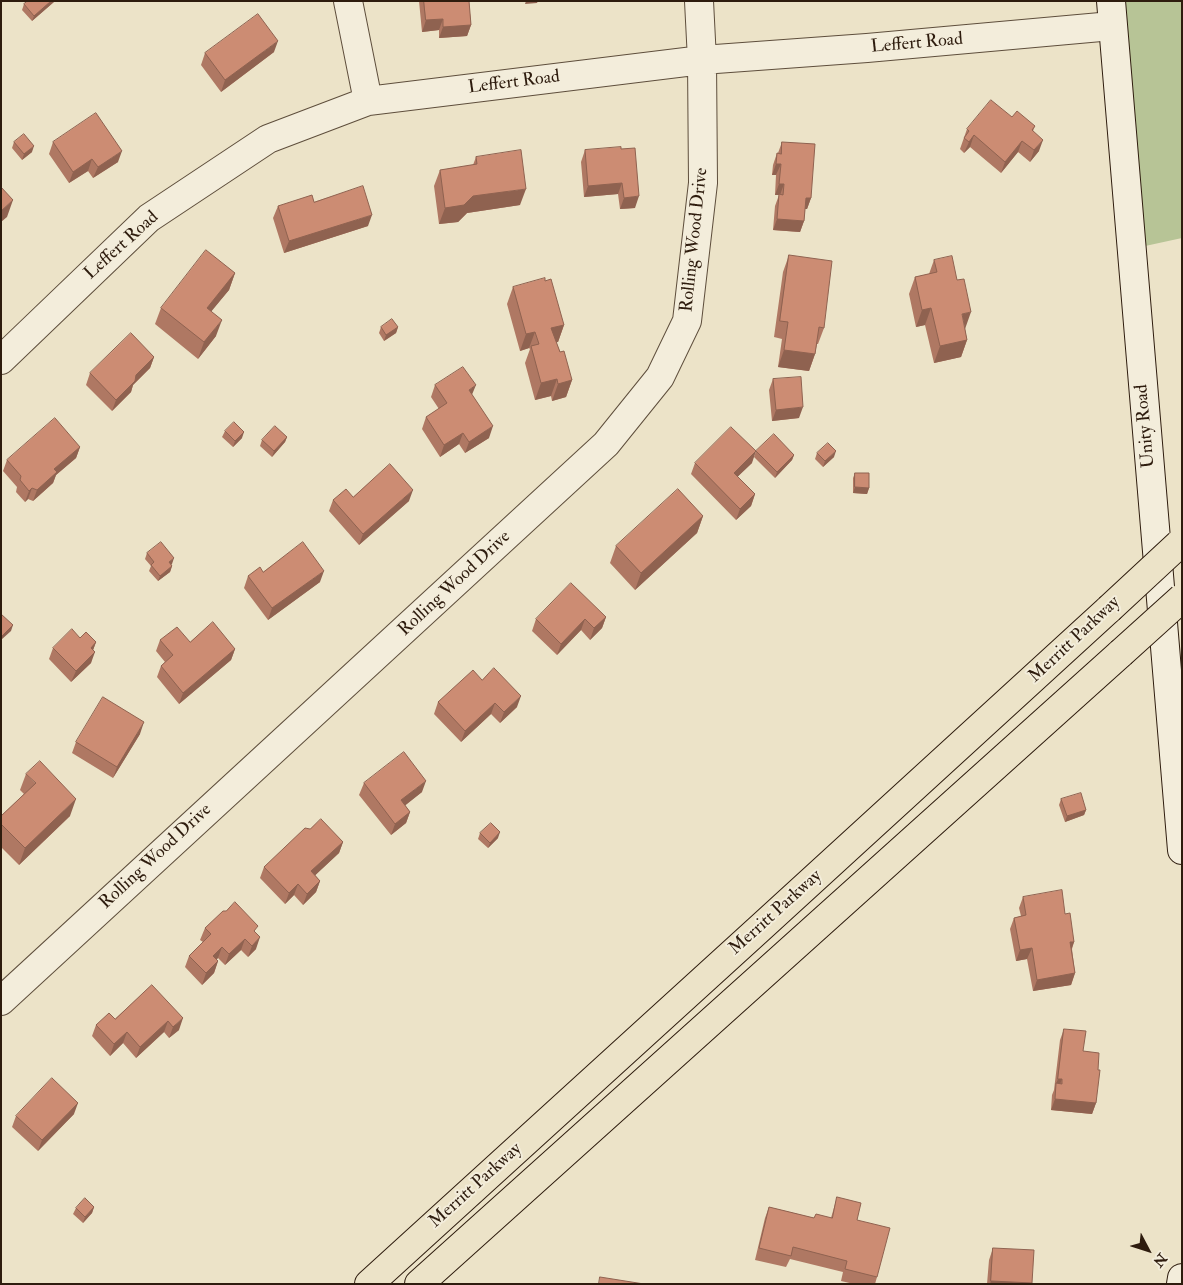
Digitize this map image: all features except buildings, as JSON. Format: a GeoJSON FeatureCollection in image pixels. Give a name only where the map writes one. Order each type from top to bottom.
{"type":"FeatureCollection","features":[{"type":"Feature","properties":{"kind":"highway","name":"Merritt Parkway"},"geometry":{"type":"LineString","coordinates":[[369,1284],[1181,543]]}},
{"type":"Feature","properties":{"kind":"highway","name":"Merritt Parkway"},"geometry":{"type":"LineString","coordinates":[[419,1284],[1182,598]]}},
{"type":"Feature","properties":{"kind":"street"},"geometry":{"type":"LineString","coordinates":[[348,1],[368,101]]}},
{"type":"Feature","properties":{"kind":"street","name":"Rolling Wood Drive"},"geometry":{"type":"LineString","coordinates":[[1,1000],[606,444],[660,377],[687,321],[703,182],[702,60],[699,1]]}},
{"type":"Feature","properties":{"kind":"street","name":"Leffert Road"},"geometry":{"type":"LineString","coordinates":[[1,360],[149,218],[268,139],[368,101],[702,60],[867,48],[1112,14]]}},
{"type":"Feature","properties":{"kind":"street","name":"Unity Road"},"geometry":{"type":"LineString","coordinates":[[1112,14],[1182,850]]}},
{"type":"Feature","properties":{"kind":"street"},"geometry":{"type":"LineString","coordinates":[[1181,1284],[1182,1278]]}},
{"type":"Feature","properties":{"kind":"green space"},"geometry":{"type":"Polygon","coordinates":[[[1126,1],[1182,1],[1182,238],[1136,248],[1126,66],[1126,1]]]}}]}
